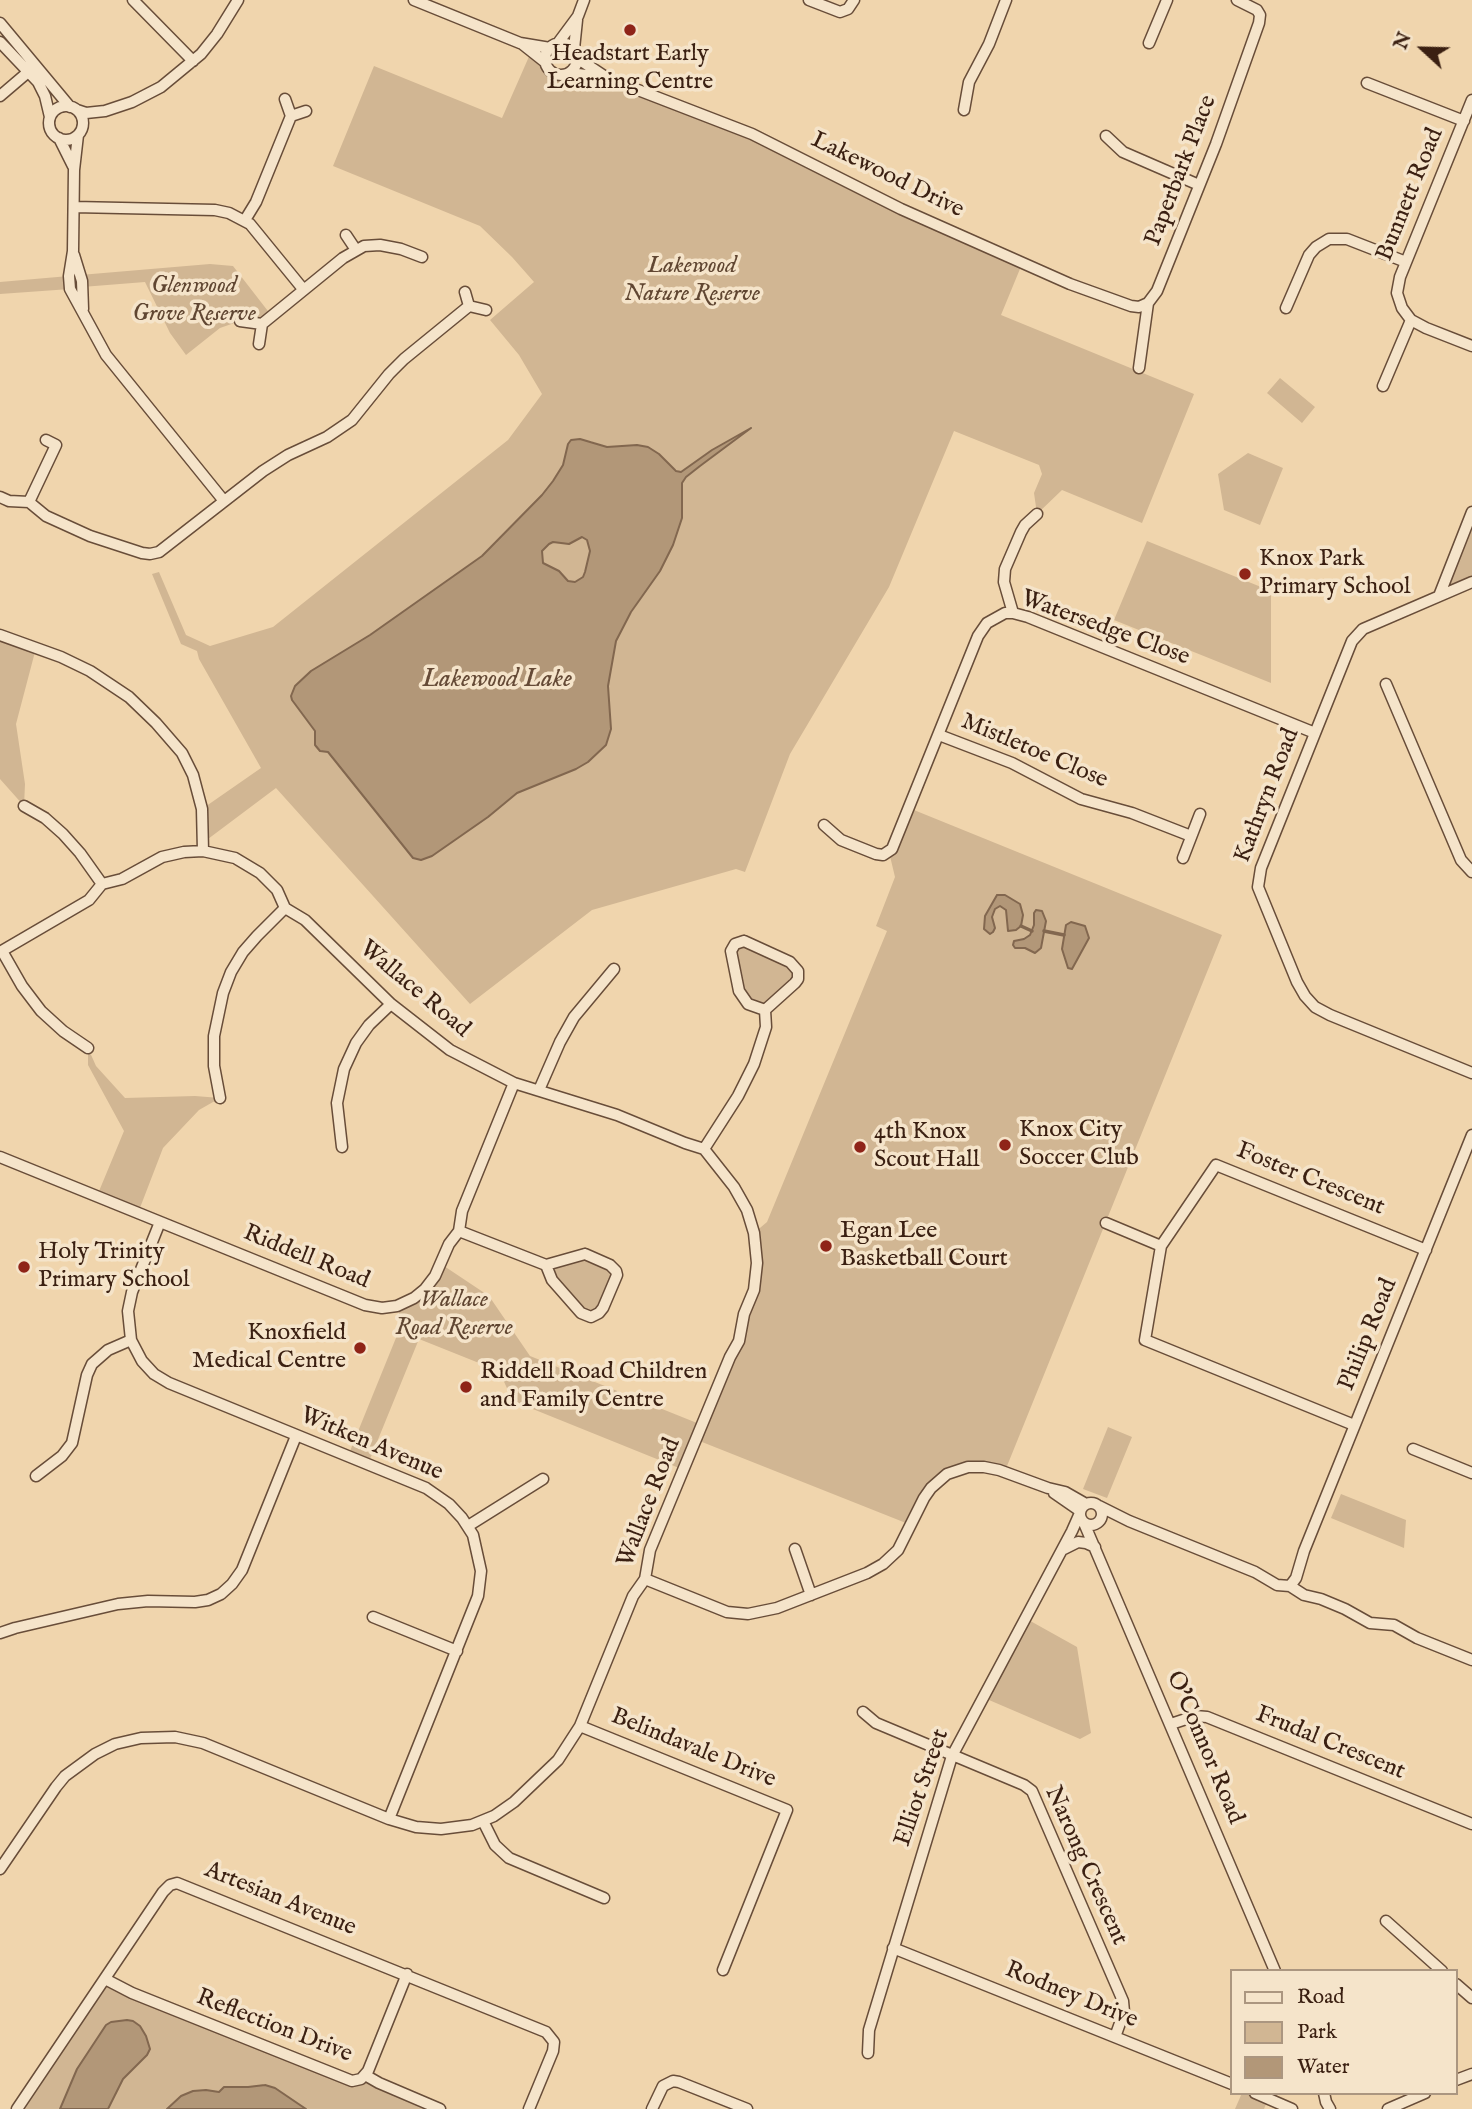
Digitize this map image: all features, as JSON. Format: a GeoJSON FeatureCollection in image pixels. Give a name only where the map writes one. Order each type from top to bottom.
{"type":"FeatureCollection","features":[{"type":"Feature","properties":{"kind":"street"},"geometry":{"type":"LineString","coordinates":[[133,0],[193,61]]}},
{"type":"Feature","properties":{"kind":"street"},"geometry":{"type":"LineString","coordinates":[[50,118],[60,107],[86,113],[105,111],[153,92],[193,61],[217,34],[238,0]]}},
{"type":"Feature","properties":{"kind":"street"},"geometry":{"type":"LineString","coordinates":[[414,0],[520,43],[545,62],[555,75],[560,76],[571,73],[577,63],[578,16],[584,0]]}},
{"type":"Feature","properties":{"kind":"street"},"geometry":{"type":"LineString","coordinates":[[809,0],[843,12],[849,9],[854,0]]}},
{"type":"Feature","properties":{"kind":"street"},"geometry":{"type":"LineString","coordinates":[[964,110],[969,82],[989,44],[1006,0]]}},
{"type":"Feature","properties":{"kind":"street"},"geometry":{"type":"LineString","coordinates":[[1149,43],[1167,0]]}},
{"type":"Feature","properties":{"kind":"street","name":"Paperbark Place"},"geometry":{"type":"LineString","coordinates":[[1139,368],[1148,303],[1157,291],[1220,134],[1259,23],[1257,10],[1237,0]]}},
{"type":"Feature","properties":{"kind":"street"},"geometry":{"type":"LineString","coordinates":[[545,62],[547,52],[578,16]]}},
{"type":"Feature","properties":{"kind":"street"},"geometry":{"type":"LineString","coordinates":[[0,23],[33,68],[46,96],[50,128],[59,138],[74,170]]}},
{"type":"Feature","properties":{"kind":"street"},"geometry":{"type":"LineString","coordinates":[[0,42],[33,68],[74,109],[83,125]]}},
{"type":"Feature","properties":{"kind":"street"},"geometry":{"type":"LineString","coordinates":[[520,43],[554,46],[567,44],[576,54]]}},
{"type":"Feature","properties":{"kind":"street","name":"Lakewood Drive"},"geometry":{"type":"LineString","coordinates":[[576,54],[607,78]]}},
{"type":"Feature","properties":{"kind":"street"},"geometry":{"type":"LineString","coordinates":[[0,96],[33,68]]}},
{"type":"Feature","properties":{"kind":"street","name":"Lakewood Drive"},"geometry":{"type":"LineString","coordinates":[[571,73],[607,78],[752,134],[901,209],[1049,275],[1130,306],[1139,307],[1148,303]]}},
{"type":"Feature","properties":{"kind":"street"},"geometry":{"type":"LineString","coordinates":[[1367,83],[1464,121]]}},
{"type":"Feature","properties":{"kind":"street"},"geometry":{"type":"LineString","coordinates":[[245,220],[256,202],[291,116],[285,99]]}},
{"type":"Feature","properties":{"kind":"street","name":"Bunnett Road"},"geometry":{"type":"LineString","coordinates":[[1411,320],[1402,308],[1397,293],[1400,276],[1472,100]]}},
{"type":"Feature","properties":{"kind":"street"},"geometry":{"type":"LineString","coordinates":[[105,111],[83,125],[78,135],[74,170],[73,251],[82,281],[83,309],[106,355],[224,501]]}},
{"type":"Feature","properties":{"kind":"street"},"geometry":{"type":"LineString","coordinates":[[291,116],[306,111]]}},
{"type":"Feature","properties":{"kind":"street"},"geometry":{"type":"LineString","coordinates":[[59,138],[69,139],[78,135]]}},
{"type":"Feature","properties":{"kind":"street"},"geometry":{"type":"LineString","coordinates":[[1106,136],[1123,152],[1199,185]]}},
{"type":"Feature","properties":{"kind":"street"},"geometry":{"type":"LineString","coordinates":[[74,207],[215,210],[229,213],[245,220],[260,234],[303,289]]}},
{"type":"Feature","properties":{"kind":"street"},"geometry":{"type":"LineString","coordinates":[[346,234],[356,250]]}},
{"type":"Feature","properties":{"kind":"street"},"geometry":{"type":"LineString","coordinates":[[1286,308],[1309,256],[1316,247],[1329,239],[1347,239],[1406,262]]}},
{"type":"Feature","properties":{"kind":"street"},"geometry":{"type":"LineString","coordinates":[[259,344],[262,324],[303,289],[356,250],[369,245],[380,245],[410,251],[422,257]]}},
{"type":"Feature","properties":{"kind":"street"},"geometry":{"type":"LineString","coordinates":[[465,292],[469,306]]}},
{"type":"Feature","properties":{"kind":"street"},"geometry":{"type":"LineString","coordinates":[[469,306],[486,310]]}},
{"type":"Feature","properties":{"kind":"street"},"geometry":{"type":"LineString","coordinates":[[0,497],[9,501],[29,502],[41,513],[76,531],[142,553],[162,551],[272,465],[327,437],[352,420],[404,359],[469,306]]}},
{"type":"Feature","properties":{"kind":"street"},"geometry":{"type":"LineString","coordinates":[[1383,386],[1411,320],[1472,346]]}},
{"type":"Feature","properties":{"kind":"street"},"geometry":{"type":"LineString","coordinates":[[240,321],[262,324]]}},
{"type":"Feature","properties":{"kind":"street"},"geometry":{"type":"LineString","coordinates":[[29,502],[51,443],[64,437]]}},
{"type":"Feature","properties":{"kind":"street"},"geometry":{"type":"LineString","coordinates":[[1438,596],[1472,512]]}},
{"type":"Feature","properties":{"kind":"street"},"geometry":{"type":"LineString","coordinates":[[1013,613],[1004,582],[1005,569],[1025,525],[1037,514]]}},
{"type":"Feature","properties":{"kind":"street","name":"Kathryn Road"},"geometry":{"type":"LineString","coordinates":[[1472,582],[1363,629],[1352,641],[1258,880],[1260,894],[1297,982],[1309,1002],[1321,1011],[1472,1073]]}},
{"type":"Feature","properties":{"kind":"street","name":"Watersedge Close"},"geometry":{"type":"LineString","coordinates":[[824,825],[841,840],[876,854],[889,852],[982,628],[999,615],[1013,613],[1028,617],[1315,733]]}},
{"type":"Feature","properties":{"kind":"street"},"geometry":{"type":"LineString","coordinates":[[0,635],[83,667],[129,697],[156,723],[181,753],[193,775],[202,809],[203,851]]}},
{"type":"Feature","properties":{"kind":"street"},"geometry":{"type":"LineString","coordinates":[[1386,684],[1461,860],[1472,872]]}},
{"type":"Feature","properties":{"kind":"street","name":"Mistletoe Close"},"geometry":{"type":"LineString","coordinates":[[939,735],[1012,763],[1081,799],[1132,813],[1191,836]]}},
{"type":"Feature","properties":{"kind":"street"},"geometry":{"type":"LineString","coordinates":[[24,806],[45,818],[63,834],[103,884]]}},
{"type":"Feature","properties":{"kind":"street"},"geometry":{"type":"LineString","coordinates":[[1183,858],[1200,814]]}},
{"type":"Feature","properties":{"kind":"street","name":"Wallace Road"},"geometry":{"type":"LineString","coordinates":[[0,1869],[56,1787],[75,1768],[94,1754],[115,1744],[141,1738],[175,1737],[203,1743],[389,1819],[416,1827],[461,1827],[482,1821],[505,1809],[538,1781],[562,1755],[580,1726],[633,1596],[645,1579],[650,1550],[730,1357],[740,1341],[744,1314],[756,1280],[756,1246],[747,1210],[734,1187],[704,1149],[618,1115],[514,1083],[450,1050],[391,1004],[305,920],[285,908],[277,890],[249,865],[222,854],[203,851],[162,857],[121,880],[103,884],[89,900],[1,951]]}},
{"type":"Feature","properties":{"kind":"street"},"geometry":{"type":"LineString","coordinates":[[220,1098],[214,1036],[223,993],[243,952],[285,908]]}},
{"type":"Feature","properties":{"kind":"street"},"geometry":{"type":"LineString","coordinates":[[744,941],[793,964],[798,971],[795,983],[765,1010],[749,1005],[741,996],[731,956],[732,948],[738,942],[744,941]]}},
{"type":"Feature","properties":{"kind":"street"},"geometry":{"type":"LineString","coordinates":[[1,951],[41,1011],[63,1031],[88,1048]]}},
{"type":"Feature","properties":{"kind":"street"},"geometry":{"type":"LineString","coordinates":[[539,1090],[574,1017],[614,969]]}},
{"type":"Feature","properties":{"kind":"street"},"geometry":{"type":"LineString","coordinates":[[342,1147],[337,1103],[344,1069],[363,1034],[391,1004]]}},
{"type":"Feature","properties":{"kind":"street"},"geometry":{"type":"LineString","coordinates":[[704,1149],[734,1103],[754,1064],[765,1035],[765,1010]]}},
{"type":"Feature","properties":{"kind":"street","name":"Riddell Road"},"geometry":{"type":"LineString","coordinates":[[0,1157],[365,1306],[382,1308],[408,1301],[425,1289],[435,1276],[452,1239],[459,1231],[462,1211],[514,1083]]}},
{"type":"Feature","properties":{"kind":"street","name":"Philip Road"},"geometry":{"type":"LineString","coordinates":[[1292,1582],[1472,1135]]}},
{"type":"Feature","properties":{"kind":"street","name":"Foster Crescent"},"geometry":{"type":"LineString","coordinates":[[1354,1425],[1145,1340],[1161,1245],[1216,1165],[1426,1250]]}},
{"type":"Feature","properties":{"kind":"street","name":"Witken Avenue"},"geometry":{"type":"LineString","coordinates":[[160,1222],[129,1302],[128,1321],[131,1340],[142,1361],[154,1374],[296,1436],[426,1488],[449,1504],[468,1526],[480,1560],[481,1583],[474,1609],[389,1819]]}},
{"type":"Feature","properties":{"kind":"street"},"geometry":{"type":"LineString","coordinates":[[1106,1223],[1161,1245]]}},
{"type":"Feature","properties":{"kind":"street"},"geometry":{"type":"LineString","coordinates":[[459,1231],[546,1265],[585,1254],[601,1260],[613,1268],[617,1275],[600,1313],[591,1317],[581,1312],[552,1280],[546,1265]]}},
{"type":"Feature","properties":{"kind":"street"},"geometry":{"type":"LineString","coordinates":[[36,1476],[62,1456],[72,1443],[92,1364],[108,1350],[131,1340]]}},
{"type":"Feature","properties":{"kind":"street"},"geometry":{"type":"LineString","coordinates":[[0,1633],[118,1604],[148,1601],[201,1602],[221,1594],[242,1570],[296,1436]]}},
{"type":"Feature","properties":{"kind":"street"},"geometry":{"type":"LineString","coordinates":[[1413,1449],[1472,1473]]}},
{"type":"Feature","properties":{"kind":"street"},"geometry":{"type":"LineString","coordinates":[[645,1579],[737,1614],[767,1611],[867,1573],[883,1564],[898,1550],[931,1488],[954,1471],[968,1467],[992,1468],[1048,1488],[1083,1513],[1090,1525],[1129,1521]]}},
{"type":"Feature","properties":{"kind":"street"},"geometry":{"type":"LineString","coordinates":[[468,1526],[543,1479]]}},
{"type":"Feature","properties":{"kind":"street"},"geometry":{"type":"LineString","coordinates":[[1083,1513],[1093,1503],[1129,1521],[1255,1572],[1277,1585],[1292,1582],[1304,1595],[1354,1613],[1370,1623],[1394,1625],[1417,1638],[1472,1660]]}},
{"type":"Feature","properties":{"kind":"street"},"geometry":{"type":"LineString","coordinates":[[1060,1552],[1078,1542],[1094,1545],[1097,1523],[1102,1512],[1098,1506]]}},
{"type":"Feature","properties":{"kind":"street","name":"O'Connor Road"},"geometry":{"type":"LineString","coordinates":[[1083,1513],[1094,1545],[1274,1969]]}},
{"type":"Feature","properties":{"kind":"street","name":"Elliot Street"},"geometry":{"type":"LineString","coordinates":[[868,2053],[869,2030],[952,1756],[1083,1513]]}},
{"type":"Feature","properties":{"kind":"street"},"geometry":{"type":"LineString","coordinates":[[795,1549],[811,1595]]}},
{"type":"Feature","properties":{"kind":"street"},"geometry":{"type":"LineString","coordinates":[[373,1617],[457,1651]]}},
{"type":"Feature","properties":{"kind":"street","name":"Narong Crescent"},"geometry":{"type":"LineString","coordinates":[[863,1712],[876,1723],[1024,1785],[1035,1794],[1124,2005],[1123,2017],[1115,2037]]}},
{"type":"Feature","properties":{"kind":"street","name":"Frudal Crescent"},"geometry":{"type":"LineString","coordinates":[[1171,1724],[1195,1716],[1207,1717],[1472,1824]]}},
{"type":"Feature","properties":{"kind":"street","name":"Belindavale Drive"},"geometry":{"type":"LineString","coordinates":[[580,1726],[787,1810],[723,1970]]}},
{"type":"Feature","properties":{"kind":"street"},"geometry":{"type":"LineString","coordinates":[[482,1821],[495,1845],[509,1858],[604,1898]]}},
{"type":"Feature","properties":{"kind":"street","name":"Artesian Avenue"},"geometry":{"type":"LineString","coordinates":[[17,2109],[163,1892],[170,1885],[177,1883],[550,2034],[554,2042],[553,2050],[529,2109]]}},
{"type":"Feature","properties":{"kind":"street"},"geometry":{"type":"LineString","coordinates":[[1386,1921],[1440,1969]]}},
{"type":"Feature","properties":{"kind":"street","name":"Rodney Drive"},"geometry":{"type":"LineString","coordinates":[[893,1948],[1230,2083]]}},
{"type":"Feature","properties":{"kind":"street","name":"Reflection Drive"},"geometry":{"type":"LineString","coordinates":[[105,1979],[131,1993],[342,2078],[357,2081],[365,2075],[407,1974]]}},
{"type":"Feature","properties":{"kind":"street"},"geometry":{"type":"LineString","coordinates":[[1458,1986],[1472,1998]]}},
{"type":"Feature","properties":{"kind":"street"},"geometry":{"type":"LineString","coordinates":[[365,2075],[440,2109]]}},
{"type":"Feature","properties":{"kind":"street"},"geometry":{"type":"LineString","coordinates":[[652,2109],[661,2089],[673,2081],[747,2109]]}},
{"type":"Feature","properties":{"kind":"street"},"geometry":{"type":"LineString","coordinates":[[1260,2095],[1292,2109]]}},
{"type":"Feature","properties":{"kind":"street"},"geometry":{"type":"LineString","coordinates":[[1388,2109],[1420,2095]]}},
{"type":"Feature","properties":{"kind":"green space","name":"Lakewood Nature Reserve"},"geometry":{"type":"Polygon","coordinates":[[[531,52],[544,61],[555,75],[571,73],[607,78],[712,118],[1022,264],[1001,315],[1194,394],[1142,523],[1062,490],[1037,514],[1034,493],[1042,474],[1039,465],[954,431],[889,587],[790,754],[745,872],[736,869],[592,910],[470,1004],[276,788],[204,842],[202,809],[261,768],[197,651],[181,644],[152,574],[159,572],[186,635],[210,646],[273,627],[508,440],[542,394],[519,355],[490,320],[534,282],[480,226],[333,166],[374,66],[502,118],[531,52]],[[743,433],[712,450],[681,472],[659,454],[637,445],[607,447],[590,441],[568,444],[566,459],[553,481],[482,556],[370,635],[311,671],[295,686],[291,696],[315,731],[315,745],[328,752],[413,857],[421,860],[432,856],[517,793],[576,769],[606,745],[611,729],[607,686],[616,641],[667,558],[682,518],[682,483],[686,477],[743,433]]]}},
{"type":"Feature","properties":{"kind":"green space","name":"Glenwood Grove Reserve"},"geometry":{"type":"Polygon","coordinates":[[[210,264],[233,266],[271,315],[262,324],[240,321],[220,328],[186,355],[170,333],[145,282],[82,287],[80,275],[210,264]]]}},
{"type":"Feature","properties":{"kind":"green space"},"geometry":{"type":"Polygon","coordinates":[[[69,276],[70,289],[0,294],[0,282],[69,276]]]}},
{"type":"Feature","properties":{"kind":"green space"},"geometry":{"type":"Polygon","coordinates":[[[1280,378],[1315,407],[1302,423],[1267,393],[1280,378]]]}},
{"type":"Feature","properties":{"kind":"green space"},"geometry":{"type":"Polygon","coordinates":[[[1248,453],[1283,468],[1260,525],[1224,510],[1218,474],[1248,453]]]}},
{"type":"Feature","properties":{"kind":"green space"},"geometry":{"type":"Polygon","coordinates":[[[1472,512],[1472,582],[1439,596],[1472,512]]]}},
{"type":"Feature","properties":{"kind":"green space"},"geometry":{"type":"Polygon","coordinates":[[[582,537],[587,540],[590,551],[583,577],[575,582],[568,581],[559,571],[543,563],[542,551],[549,544],[564,544],[582,537]]]}},
{"type":"Feature","properties":{"kind":"green space"},"geometry":{"type":"Polygon","coordinates":[[[1147,541],[1271,591],[1271,683],[1114,620],[1147,541]]]}},
{"type":"Feature","properties":{"kind":"green space"},"geometry":{"type":"Polygon","coordinates":[[[0,635],[36,648],[16,724],[25,784],[24,806],[0,779],[0,635]]]}},
{"type":"Feature","properties":{"kind":"green space","name":"Wallace Road Reserve"},"geometry":{"type":"Polygon","coordinates":[[[909,808],[1222,935],[1005,1471],[984,1467],[939,1480],[911,1525],[697,1440],[684,1470],[513,1401],[499,1371],[419,1339],[368,1464],[348,1456],[400,1328],[397,1306],[408,1301],[441,1264],[489,1296],[530,1356],[702,1425],[751,1300],[754,1233],[767,1222],[887,931],[876,926],[895,877],[889,852],[909,808]]]}},
{"type":"Feature","properties":{"kind":"green space"},"geometry":{"type":"Polygon","coordinates":[[[738,942],[790,962],[799,975],[769,1007],[744,1001],[731,951],[738,942]]]}},
{"type":"Feature","properties":{"kind":"green space"},"geometry":{"type":"Polygon","coordinates":[[[88,1048],[96,1066],[125,1098],[220,1098],[199,1110],[163,1148],[138,1213],[97,1196],[124,1131],[88,1065],[88,1048]]]}},
{"type":"Feature","properties":{"kind":"green space"},"geometry":{"type":"Polygon","coordinates":[[[580,1255],[616,1271],[603,1308],[591,1317],[546,1270],[580,1255]]]}},
{"type":"Feature","properties":{"kind":"green space"},"geometry":{"type":"Polygon","coordinates":[[[1108,1427],[1132,1437],[1107,1498],[1083,1489],[1108,1427]]]}},
{"type":"Feature","properties":{"kind":"green space"},"geometry":{"type":"Polygon","coordinates":[[[1341,1494],[1406,1520],[1404,1548],[1331,1518],[1341,1494]]]}},
{"type":"Feature","properties":{"kind":"green space"},"geometry":{"type":"Polygon","coordinates":[[[1025,1618],[1077,1647],[1091,1733],[1080,1739],[982,1697],[1025,1618]]]}},
{"type":"Feature","properties":{"kind":"green space"},"geometry":{"type":"Polygon","coordinates":[[[105,1979],[348,2080],[365,2075],[441,2109],[17,2109],[105,1979]]]}},
{"type":"Feature","properties":{"kind":"green space"},"geometry":{"type":"Polygon","coordinates":[[[1241,2095],[1259,2095],[1268,2099],[1264,2109],[1235,2109],[1241,2095]]]}},
{"type":"Feature","properties":{"kind":"water","name":"Lakewood Lake"},"geometry":{"type":"Polygon","coordinates":[[[751,428],[686,477],[682,483],[682,518],[673,545],[616,641],[608,686],[611,729],[606,745],[576,769],[517,793],[432,856],[421,860],[413,858],[328,752],[320,751],[315,745],[315,731],[292,700],[295,686],[311,671],[370,635],[482,556],[553,481],[563,465],[571,440],[580,439],[607,447],[648,447],[676,471],[681,472],[712,450],[751,428]],[[582,537],[569,544],[549,544],[542,551],[543,563],[559,571],[568,581],[575,582],[583,577],[585,572],[590,551],[587,540],[582,537]]]}},
{"type":"Feature","properties":{"kind":"water"},"geometry":{"type":"Polygon","coordinates":[[[997,895],[1005,895],[1020,904],[1023,915],[1021,926],[1016,930],[1008,931],[1006,910],[1000,906],[995,909],[992,917],[995,928],[993,932],[990,934],[984,929],[985,916],[997,895]]]}},
{"type":"Feature","properties":{"kind":"water"},"geometry":{"type":"Polygon","coordinates":[[[1036,910],[1042,911],[1046,921],[1041,948],[1035,953],[1025,948],[1015,948],[1014,941],[1030,935],[1036,910]]]}},
{"type":"Feature","properties":{"kind":"water"},"geometry":{"type":"Polygon","coordinates":[[[1071,922],[1085,926],[1089,938],[1072,969],[1068,968],[1062,949],[1066,925],[1071,922]]]}},
{"type":"Feature","properties":{"kind":"water"},"geometry":{"type":"Polygon","coordinates":[[[127,2020],[140,2026],[150,2049],[123,2079],[108,2109],[60,2109],[77,2069],[106,2025],[127,2020]]]}},
{"type":"Feature","properties":{"kind":"water"},"geometry":{"type":"Polygon","coordinates":[[[265,2085],[275,2088],[306,2109],[167,2109],[181,2096],[193,2091],[219,2092],[224,2087],[265,2085]]]}},
{"type":"Feature","properties":{"kind":"waterway"},"geometry":{"type":"LineString","coordinates":[[1021,926],[1032,931]]}},
{"type":"Feature","properties":{"kind":"waterway"},"geometry":{"type":"LineString","coordinates":[[1044,931],[1064,935]]}},
{"type":"Feature","properties":{"kind":"place","name":"Headstart Early Learning Centre"},"geometry":{"type":"Point","coordinates":[630,30]}},
{"type":"Feature","properties":{"kind":"place","name":"Knox Park Primary School"},"geometry":{"type":"Point","coordinates":[1245,574]}},
{"type":"Feature","properties":{"kind":"place","name":"Knox City Soccer Club"},"geometry":{"type":"Point","coordinates":[1005,1145]}},
{"type":"Feature","properties":{"kind":"place","name":"4th Knox Scout Hall"},"geometry":{"type":"Point","coordinates":[860,1147]}},
{"type":"Feature","properties":{"kind":"place","name":"Egan Lee Basketball Court"},"geometry":{"type":"Point","coordinates":[826,1246]}},
{"type":"Feature","properties":{"kind":"place","name":"Holy Trinity Primary School"},"geometry":{"type":"Point","coordinates":[24,1267]}},
{"type":"Feature","properties":{"kind":"place","name":"Knoxfield Medical Centre"},"geometry":{"type":"Point","coordinates":[360,1348]}},
{"type":"Feature","properties":{"kind":"place","name":"Riddell Road Children and Family Centre"},"geometry":{"type":"Point","coordinates":[466,1387]}}]}
